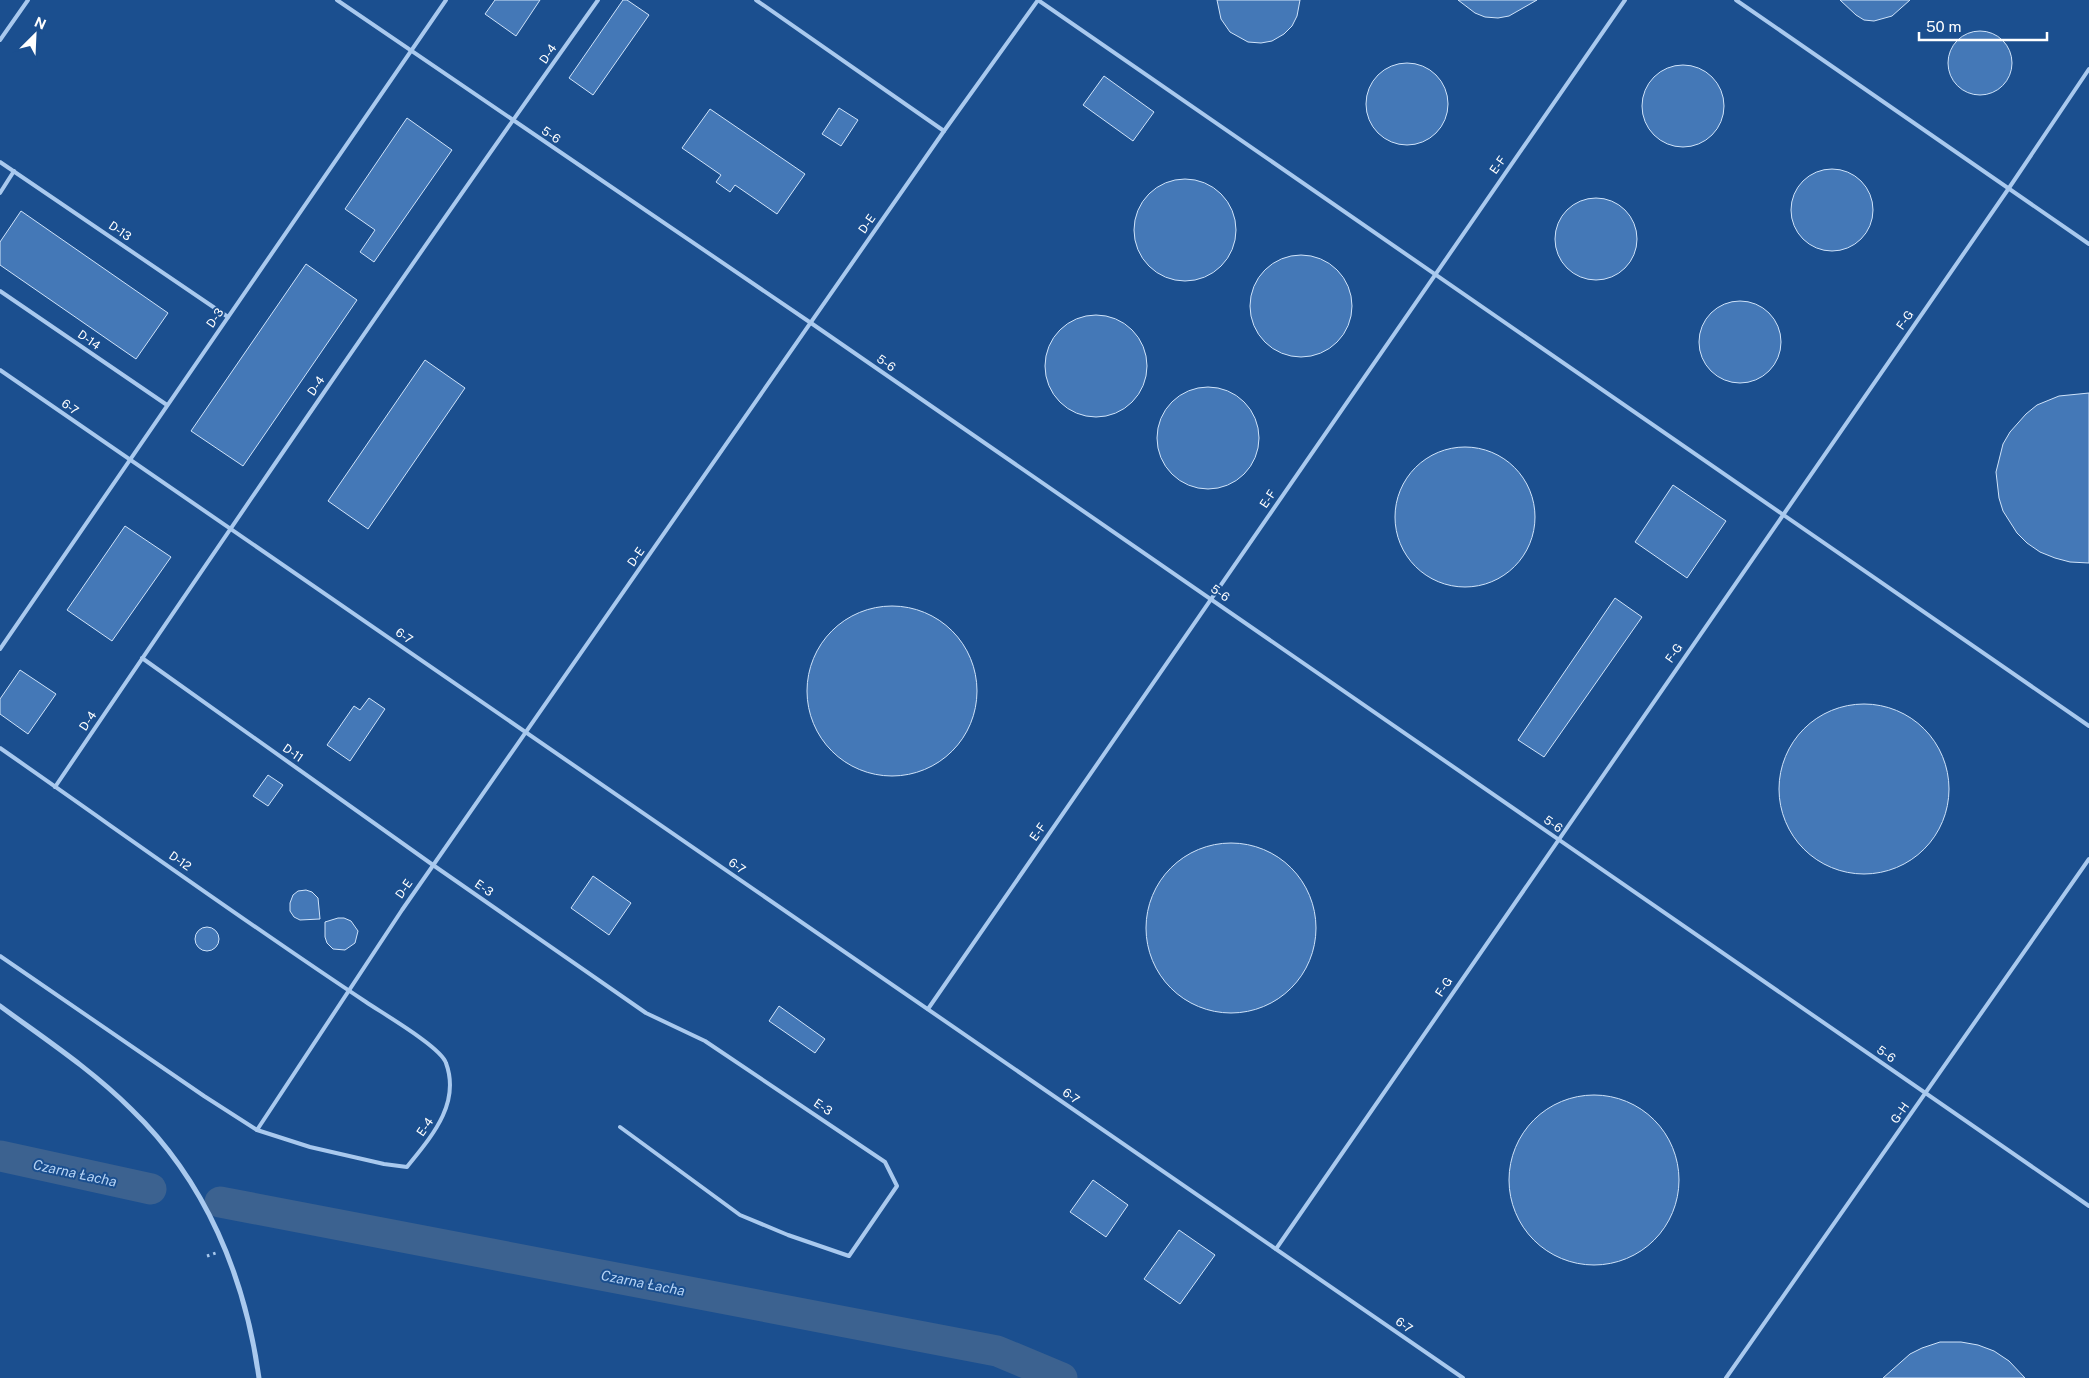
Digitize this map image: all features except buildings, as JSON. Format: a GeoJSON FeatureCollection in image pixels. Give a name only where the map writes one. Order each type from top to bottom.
{"type":"FeatureCollection","features":[{"type":"Feature","properties":{"kind":"street"},"geometry":{"type":"LineString","coordinates":[[0,1006],[71,1058],[132,1110],[160,1140],[188,1177],[217,1229],[243,1298],[259,1378]]}},
{"type":"Feature","properties":{"kind":"lane"},"geometry":{"type":"LineString","coordinates":[[0,40],[28,0]]}},
{"type":"Feature","properties":{"kind":"lane","name":"5-6"},"geometry":{"type":"LineString","coordinates":[[337,0],[811,323],[2089,1206]]}},
{"type":"Feature","properties":{"kind":"lane","name":"D-3"},"geometry":{"type":"LineString","coordinates":[[0,649],[446,0]]}},
{"type":"Feature","properties":{"kind":"lane","name":"D-4"},"geometry":{"type":"LineString","coordinates":[[55,787],[229,529],[598,0]]}},
{"type":"Feature","properties":{"kind":"lane"},"geometry":{"type":"LineString","coordinates":[[756,0],[944,131]]}},
{"type":"Feature","properties":{"kind":"lane"},"geometry":{"type":"LineString","coordinates":[[1038,0],[2089,726]]}},
{"type":"Feature","properties":{"kind":"lane","name":"D-E"},"geometry":{"type":"LineString","coordinates":[[257,1130],[348,990],[433,865],[944,131],[1038,0]]}},
{"type":"Feature","properties":{"kind":"lane","name":"E-F"},"geometry":{"type":"LineString","coordinates":[[928,1009],[1625,0]]}},
{"type":"Feature","properties":{"kind":"lane"},"geometry":{"type":"LineString","coordinates":[[1736,0],[2089,244]]}},
{"type":"Feature","properties":{"kind":"lane","name":"F-G"},"geometry":{"type":"LineString","coordinates":[[1276,1249],[2009,188],[2089,69]]}},
{"type":"Feature","properties":{"kind":"lane","name":"D-13"},"geometry":{"type":"LineString","coordinates":[[0,162],[228,317]]}},
{"type":"Feature","properties":{"kind":"lane"},"geometry":{"type":"LineString","coordinates":[[0,193],[14,171]]}},
{"type":"Feature","properties":{"kind":"lane","name":"D-14"},"geometry":{"type":"LineString","coordinates":[[0,291],[167,405]]}},
{"type":"Feature","properties":{"kind":"lane","name":"6-7"},"geometry":{"type":"LineString","coordinates":[[0,370],[1463,1378]]}},
{"type":"Feature","properties":{"kind":"lane","name":"D-11"},"geometry":{"type":"LineString","coordinates":[[142,658],[433,865]]}},
{"type":"Feature","properties":{"kind":"lane","name":"D-12"},"geometry":{"type":"LineString","coordinates":[[0,748],[348,990]]}},
{"type":"Feature","properties":{"kind":"lane","name":"G-H"},"geometry":{"type":"LineString","coordinates":[[1726,1378],[2089,859]]}},
{"type":"Feature","properties":{"kind":"lane","name":"E-3"},"geometry":{"type":"LineString","coordinates":[[433,865],[646,1013],[705,1041],[885,1162],[897,1186],[849,1256],[788,1235],[740,1215],[620,1127]]}},
{"type":"Feature","properties":{"kind":"lane"},"geometry":{"type":"LineString","coordinates":[[0,956],[204,1096],[257,1130]]}},
{"type":"Feature","properties":{"kind":"lane","name":"E-4"},"geometry":{"type":"LineString","coordinates":[[257,1130],[310,1147],[384,1164],[407,1167],[427,1142],[444,1116],[450,1088],[446,1062],[429,1044],[348,990]]}},
{"type":"Feature","properties":{"kind":"waterway","name":"Czarna Łacha"},"geometry":{"type":"LineString","coordinates":[[0,1156],[151,1189]]}},
{"type":"Feature","properties":{"kind":"waterway","name":"Czarna Łacha"},"geometry":{"type":"LineString","coordinates":[[220,1202],[997,1351],[1062,1378]]}}]}
